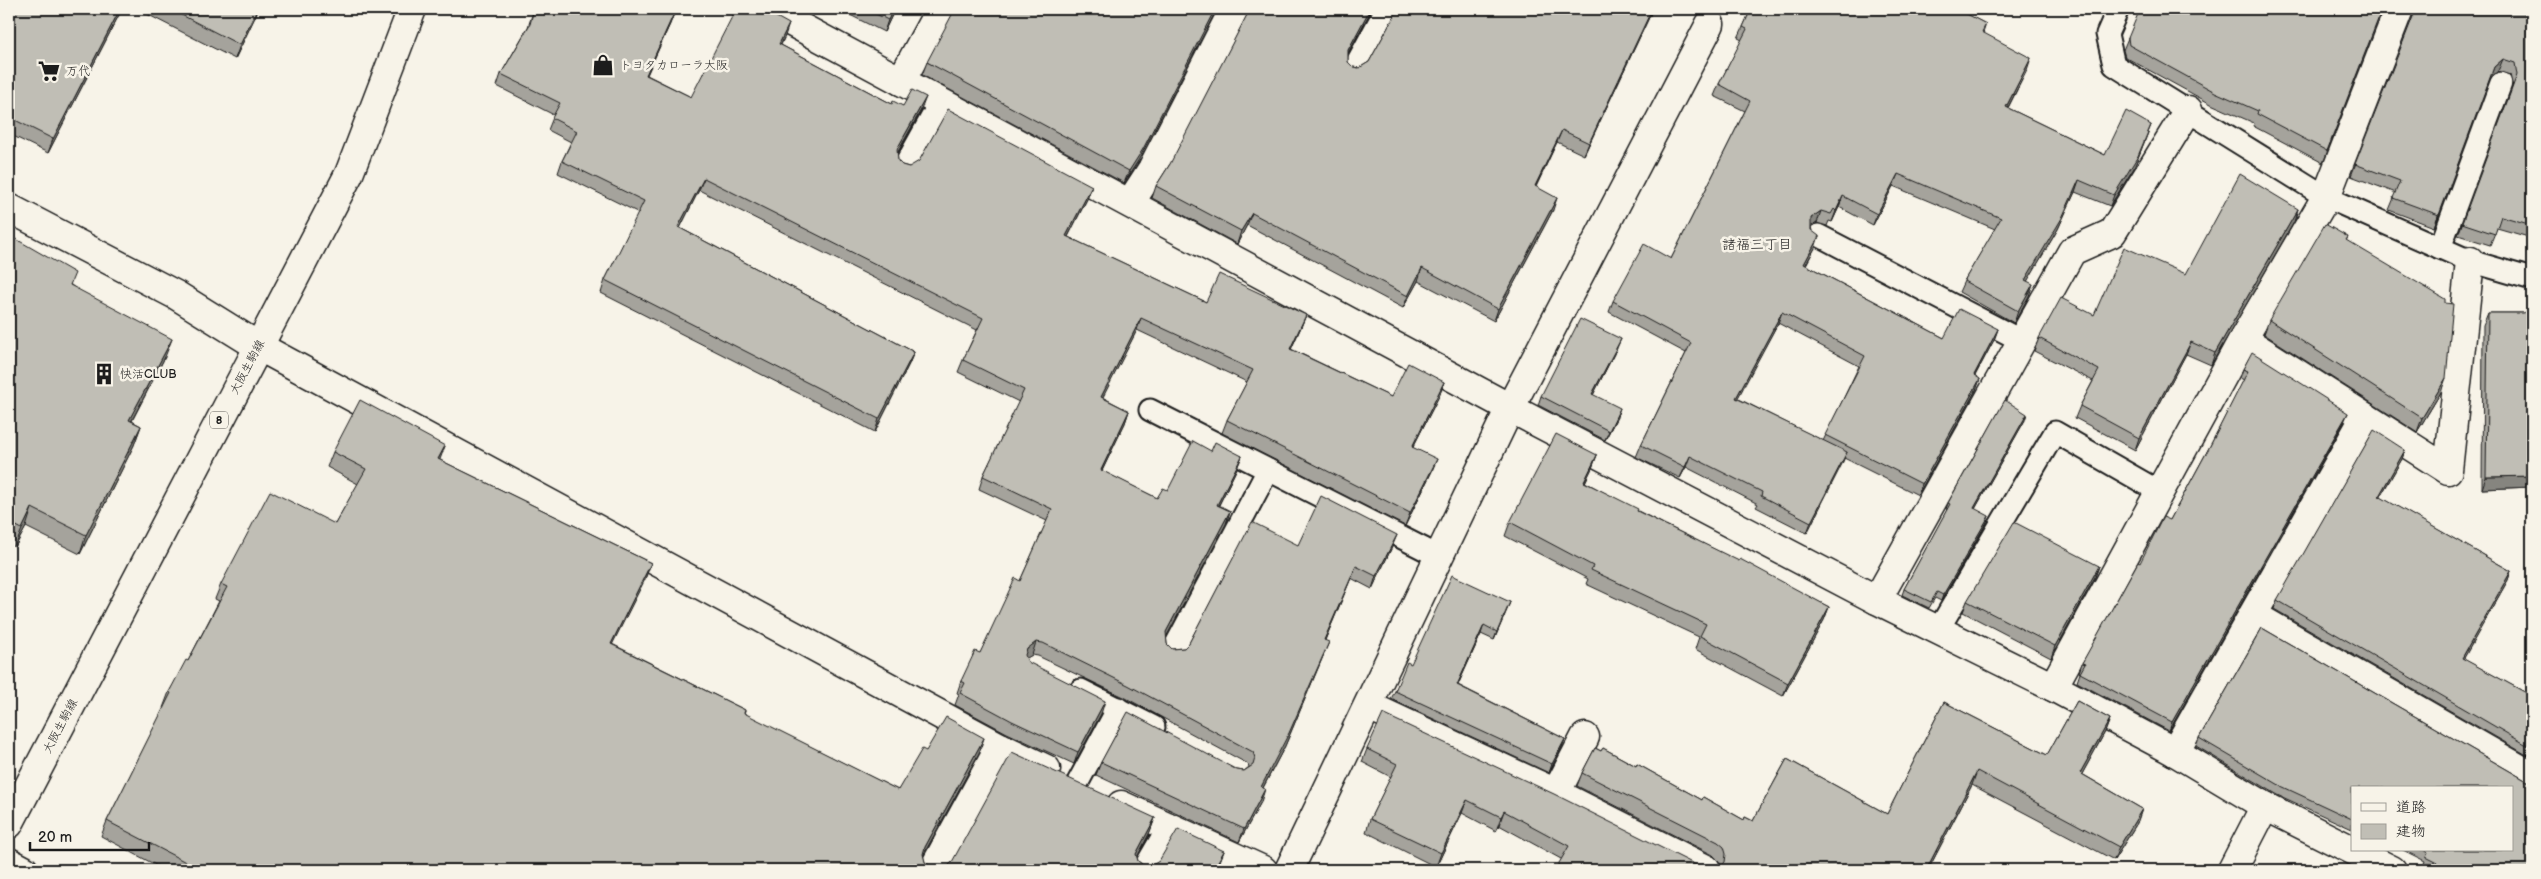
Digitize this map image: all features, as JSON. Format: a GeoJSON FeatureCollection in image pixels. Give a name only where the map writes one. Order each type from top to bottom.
{"type":"FeatureCollection","features":[{"type":"Feature","properties":{"kind":"street","name":"大阪生駒線"},"geometry":{"type":"LineString","coordinates":[[9,824],[258,346],[350,174],[412,9]]}},
{"type":"Feature","properties":{"kind":"street"},"geometry":{"type":"LineString","coordinates":[[767,9],[1510,408],[1877,600],[2053,687],[2175,752],[2265,806],[2351,849]]}},
{"type":"Feature","properties":{"kind":"street"},"geometry":{"type":"LineString","coordinates":[[901,81],[940,9]]}},
{"type":"Feature","properties":{"kind":"street"},"geometry":{"type":"LineString","coordinates":[[1130,203],[1152,168],[1234,9]]}},
{"type":"Feature","properties":{"kind":"street"},"geometry":{"type":"LineString","coordinates":[[2053,687],[2243,339],[2326,197],[2399,9]]}},
{"type":"Feature","properties":{"kind":"street"},"geometry":{"type":"LineString","coordinates":[[1289,870],[1510,408],[1710,24]]}},
{"type":"Feature","properties":{"kind":"street"},"geometry":{"type":"LineString","coordinates":[[1877,600],[2072,251],[2112,233],[2188,110]]}},
{"type":"Feature","properties":{"kind":"street"},"geometry":{"type":"LineString","coordinates":[[9,208],[176,295],[258,346],[1000,747],[1250,868]]}},
{"type":"Feature","properties":{"kind":"street"},"geometry":{"type":"LineString","coordinates":[[2243,339],[2448,470],[2470,261]]}},
{"type":"Feature","properties":{"kind":"street"},"geometry":{"type":"LineString","coordinates":[[2175,752],[2366,417]]}},
{"type":"Feature","properties":{"kind":"street"},"geometry":{"type":"LineString","coordinates":[[2253,615],[2532,776]]}},
{"type":"Feature","properties":{"kind":"street"},"geometry":{"type":"LineString","coordinates":[[1369,706],[1556,792],[1706,869]]}},
{"type":"Feature","properties":{"kind":"street"},"geometry":{"type":"LineString","coordinates":[[1556,792],[1585,737]]}},
{"type":"Feature","properties":{"kind":"street"},"geometry":{"type":"LineString","coordinates":[[933,870],[1000,747]]}},
{"type":"Feature","properties":{"kind":"street"},"geometry":{"type":"LineString","coordinates":[[2232,870],[2265,806]]}},
{"type":"Feature","properties":{"kind":"street"},"geometry":{"type":"LineString","coordinates":[[2356,852],[2392,870]]}},
{"type":"Feature","properties":{"kind":"street"},"geometry":{"type":"LineString","coordinates":[[9,862],[24,870]]}},
{"type":"Feature","properties":{"kind":"lane"},"geometry":{"type":"LineString","coordinates":[[1354,68],[1386,9]]}},
{"type":"Feature","properties":{"kind":"lane"},"geometry":{"type":"LineString","coordinates":[[2118,9],[2107,34],[2114,64],[2326,197],[2470,261],[2532,279]]}},
{"type":"Feature","properties":{"kind":"lane"},"geometry":{"type":"LineString","coordinates":[[2440,248],[2501,83]]}},
{"type":"Feature","properties":{"kind":"lane"},"geometry":{"type":"LineString","coordinates":[[904,167],[940,102]]}},
{"type":"Feature","properties":{"kind":"lane"},"geometry":{"type":"LineString","coordinates":[[1818,235],[2022,341]]}},
{"type":"Feature","properties":{"kind":"lane"},"geometry":{"type":"LineString","coordinates":[[1150,410],[1438,556]]}},
{"type":"Feature","properties":{"kind":"lane"},"geometry":{"type":"LineString","coordinates":[[1938,630],[2055,432],[2160,492]]}},
{"type":"Feature","properties":{"kind":"lane"},"geometry":{"type":"LineString","coordinates":[[1173,650],[1268,470]]}},
{"type":"Feature","properties":{"kind":"lane"},"geometry":{"type":"LineString","coordinates":[[1067,683],[1170,735]]}},
{"type":"Feature","properties":{"kind":"lane"},"geometry":{"type":"LineString","coordinates":[[1077,784],[1118,708]]}},
{"type":"Feature","properties":{"kind":"lane"},"geometry":{"type":"LineString","coordinates":[[1143,870],[1168,827]]}},
{"type":"Feature","properties":{"kind":"building","name":"万代"},"geometry":{"type":"Polygon","coordinates":[[[9,9],[120,9],[53,139],[9,117],[9,9]]]}},
{"type":"Feature","properties":{"kind":"building"},"geometry":{"type":"Polygon","coordinates":[[[170,9],[257,9],[240,45],[170,9]]]}},
{"type":"Feature","properties":{"kind":"building"},"geometry":{"type":"Polygon","coordinates":[[[534,9],[670,9],[675,11],[646,75],[691,97],[736,9],[762,9],[789,24],[779,44],[892,104],[893,101],[903,106],[912,90],[926,97],[897,149],[898,161],[902,165],[909,167],[919,161],[948,109],[1092,186],[1066,236],[1206,302],[1219,274],[1306,315],[1290,349],[1391,397],[1408,363],[1444,382],[1412,447],[1437,459],[1410,513],[1227,420],[1253,370],[1141,318],[1101,397],[1129,411],[1101,470],[1157,498],[1163,488],[1168,490],[1193,441],[1211,451],[1215,442],[1242,456],[1217,505],[1230,511],[1166,632],[1167,644],[1172,649],[1184,648],[1189,643],[1252,522],[1298,545],[1321,496],[1397,535],[1376,576],[1356,566],[1324,640],[1329,642],[1289,733],[1261,787],[1265,789],[1244,829],[1101,762],[1128,712],[1237,770],[1244,771],[1253,765],[1255,758],[1253,752],[1128,685],[1043,643],[1036,642],[1027,649],[1025,655],[1028,662],[1105,701],[1078,752],[1012,721],[960,693],[965,683],[961,681],[975,651],[980,653],[1015,578],[1020,581],[1052,509],[983,476],[1024,390],[963,360],[983,318],[704,178],[678,227],[914,352],[879,419],[605,280],[644,201],[562,161],[577,131],[552,118],[560,103],[501,74],[530,24],[534,9]]]}},
{"type":"Feature","properties":{"kind":"building"},"geometry":{"type":"Polygon","coordinates":[[[866,9],[893,9],[888,20],[866,9]]]}},
{"type":"Feature","properties":{"kind":"building"},"geometry":{"type":"Polygon","coordinates":[[[955,9],[1215,9],[1143,149],[1129,171],[927,62],[955,9]]]}},
{"type":"Feature","properties":{"kind":"building"},"geometry":{"type":"Polygon","coordinates":[[[1250,9],[1370,9],[1348,50],[1348,62],[1353,67],[1359,68],[1369,62],[1398,9],[1652,9],[1589,143],[1562,130],[1535,186],[1557,198],[1498,309],[1422,268],[1408,296],[1252,213],[1241,231],[1156,186],[1170,164],[1250,9]]]}},
{"type":"Feature","properties":{"kind":"building"},"geometry":{"type":"Polygon","coordinates":[[[1751,9],[1964,9],[1963,12],[1986,24],[1982,32],[2031,58],[2006,107],[2105,155],[2126,111],[2151,125],[2138,156],[2114,195],[2079,180],[2062,218],[2025,280],[2033,284],[2018,311],[1964,281],[2001,218],[1898,174],[1877,214],[1843,196],[1836,211],[1834,209],[1831,214],[1821,211],[1811,218],[1811,230],[1819,236],[1804,264],[1944,338],[1959,309],[1998,329],[1974,375],[1980,379],[1922,484],[1825,435],[1865,356],[1782,312],[1736,398],[1847,452],[1811,522],[1761,496],[1762,492],[1690,456],[1685,467],[1641,445],[1691,343],[1613,301],[1644,244],[1671,259],[1750,101],[1719,84],[1747,29],[1743,27],[1751,9]]]}},
{"type":"Feature","properties":{"kind":"building"},"geometry":{"type":"Polygon","coordinates":[[[2140,9],[2382,9],[2327,151],[2257,114],[2258,111],[2215,92],[2129,45],[2128,38],[2140,9]]]}},
{"type":"Feature","properties":{"kind":"building"},"geometry":{"type":"Polygon","coordinates":[[[2416,9],[2532,9],[2532,225],[2501,216],[2495,234],[2462,223],[2517,75],[2515,63],[2503,59],[2494,67],[2439,215],[2393,198],[2400,181],[2355,164],[2416,9]]]}},
{"type":"Feature","properties":{"kind":"building"},"geometry":{"type":"Polygon","coordinates":[[[2240,174],[2298,209],[2215,353],[2191,342],[2139,438],[2080,406],[2099,370],[2039,338],[2061,298],[2094,315],[2124,247],[2186,274],[2240,174]]]}},
{"type":"Feature","properties":{"kind":"building"},"geometry":{"type":"Polygon","coordinates":[[[2325,224],[2348,237],[2346,240],[2445,299],[2445,303],[2453,304],[2446,378],[2422,418],[2269,320],[2325,224]]]}},
{"type":"Feature","properties":{"kind":"building"},"geometry":{"type":"Polygon","coordinates":[[[9,235],[75,273],[70,285],[172,339],[129,420],[141,426],[86,535],[32,508],[22,529],[9,522],[9,235]]]}},
{"type":"Feature","properties":{"kind":"building"},"geometry":{"type":"Polygon","coordinates":[[[2488,313],[2532,313],[2532,476],[2486,477],[2488,313]]]}},
{"type":"Feature","properties":{"kind":"building"},"geometry":{"type":"Polygon","coordinates":[[[1580,319],[1621,339],[1592,394],[1620,408],[1609,431],[1541,396],[1580,319]]]}},
{"type":"Feature","properties":{"kind":"building"},"geometry":{"type":"Polygon","coordinates":[[[2252,352],[2348,413],[2172,722],[2080,673],[2085,664],[2082,663],[2138,562],[2140,563],[2163,517],[2170,520],[2248,371],[2243,369],[2252,352]]]}},
{"type":"Feature","properties":{"kind":"building"},"geometry":{"type":"Polygon","coordinates":[[[360,400],[445,446],[438,459],[651,563],[611,644],[745,710],[744,713],[898,790],[922,749],[926,751],[946,717],[984,738],[925,847],[923,854],[925,862],[932,868],[940,870],[201,870],[107,821],[171,693],[169,692],[186,660],[188,661],[227,587],[221,584],[270,491],[335,524],[366,469],[333,452],[360,400]]]}},
{"type":"Feature","properties":{"kind":"building"},"geometry":{"type":"Polygon","coordinates":[[[2005,400],[2027,414],[1974,508],[1989,516],[1943,595],[1937,592],[1931,602],[1904,589],[1950,504],[1948,503],[2005,400]]]}},
{"type":"Feature","properties":{"kind":"building"},"geometry":{"type":"Polygon","coordinates":[[[2374,430],[2405,450],[2379,496],[2511,571],[2462,658],[2532,696],[2532,748],[2277,600],[2374,430]]]}},
{"type":"Feature","properties":{"kind":"building"},"geometry":{"type":"Polygon","coordinates":[[[1556,434],[1597,455],[1584,482],[1638,509],[1637,511],[1739,561],[1740,559],[1829,607],[1788,683],[1700,636],[1706,624],[1591,570],[1593,566],[1510,522],[1556,434]]]}},
{"type":"Feature","properties":{"kind":"building"},"geometry":{"type":"Polygon","coordinates":[[[2014,522],[2099,566],[2055,646],[1967,601],[2014,522]]]}},
{"type":"Feature","properties":{"kind":"building"},"geometry":{"type":"Polygon","coordinates":[[[1452,575],[1510,602],[1497,632],[1484,625],[1457,685],[1565,739],[1552,764],[1395,691],[1407,662],[1411,664],[1452,575]]]}},
{"type":"Feature","properties":{"kind":"building"},"geometry":{"type":"Polygon","coordinates":[[[2262,628],[2527,781],[2532,782],[2532,870],[2452,870],[2426,857],[2428,853],[2426,852],[2514,852],[2514,786],[2351,786],[2351,819],[2281,786],[2199,738],[2262,628]]]}},
{"type":"Feature","properties":{"kind":"building"},"geometry":{"type":"Polygon","coordinates":[[[2077,701],[2110,719],[2080,773],[2142,809],[2119,847],[1977,771],[1926,870],[1714,870],[1719,869],[1725,862],[1726,854],[1724,847],[1718,842],[1582,773],[1595,748],[1601,751],[1603,748],[1636,766],[1637,764],[1702,800],[1703,797],[1744,820],[1745,817],[1753,821],[1787,759],[1887,814],[1944,702],[2047,755],[2077,701]]]}},
{"type":"Feature","properties":{"kind":"building"},"geometry":{"type":"Polygon","coordinates":[[[1383,714],[1554,794],[1708,870],[1555,870],[1569,846],[1504,811],[1501,817],[1467,800],[1441,853],[1370,819],[1397,764],[1367,749],[1383,714]]]}},
{"type":"Feature","properties":{"kind":"building"},"geometry":{"type":"Polygon","coordinates":[[[1012,752],[1155,818],[1136,854],[1138,861],[1143,865],[1149,867],[1159,861],[1178,829],[1224,851],[1213,870],[940,870],[946,868],[952,862],[1012,752]]]}},
{"type":"Feature","properties":{"kind":"place","name":"トヨタカローラ大阪"},"geometry":{"type":"Point","coordinates":[603,65]}},
{"type":"Feature","properties":{"kind":"place","name":"万代"},"geometry":{"type":"Point","coordinates":[49,71]}},
{"type":"Feature","properties":{"kind":"place","name":"快活CLUB"},"geometry":{"type":"Point","coordinates":[104,374]}},
{"type":"Feature","properties":{"kind":"district","name":"諸福三丁目"},"geometry":{"type":"Point","coordinates":[1757,244]}}]}
